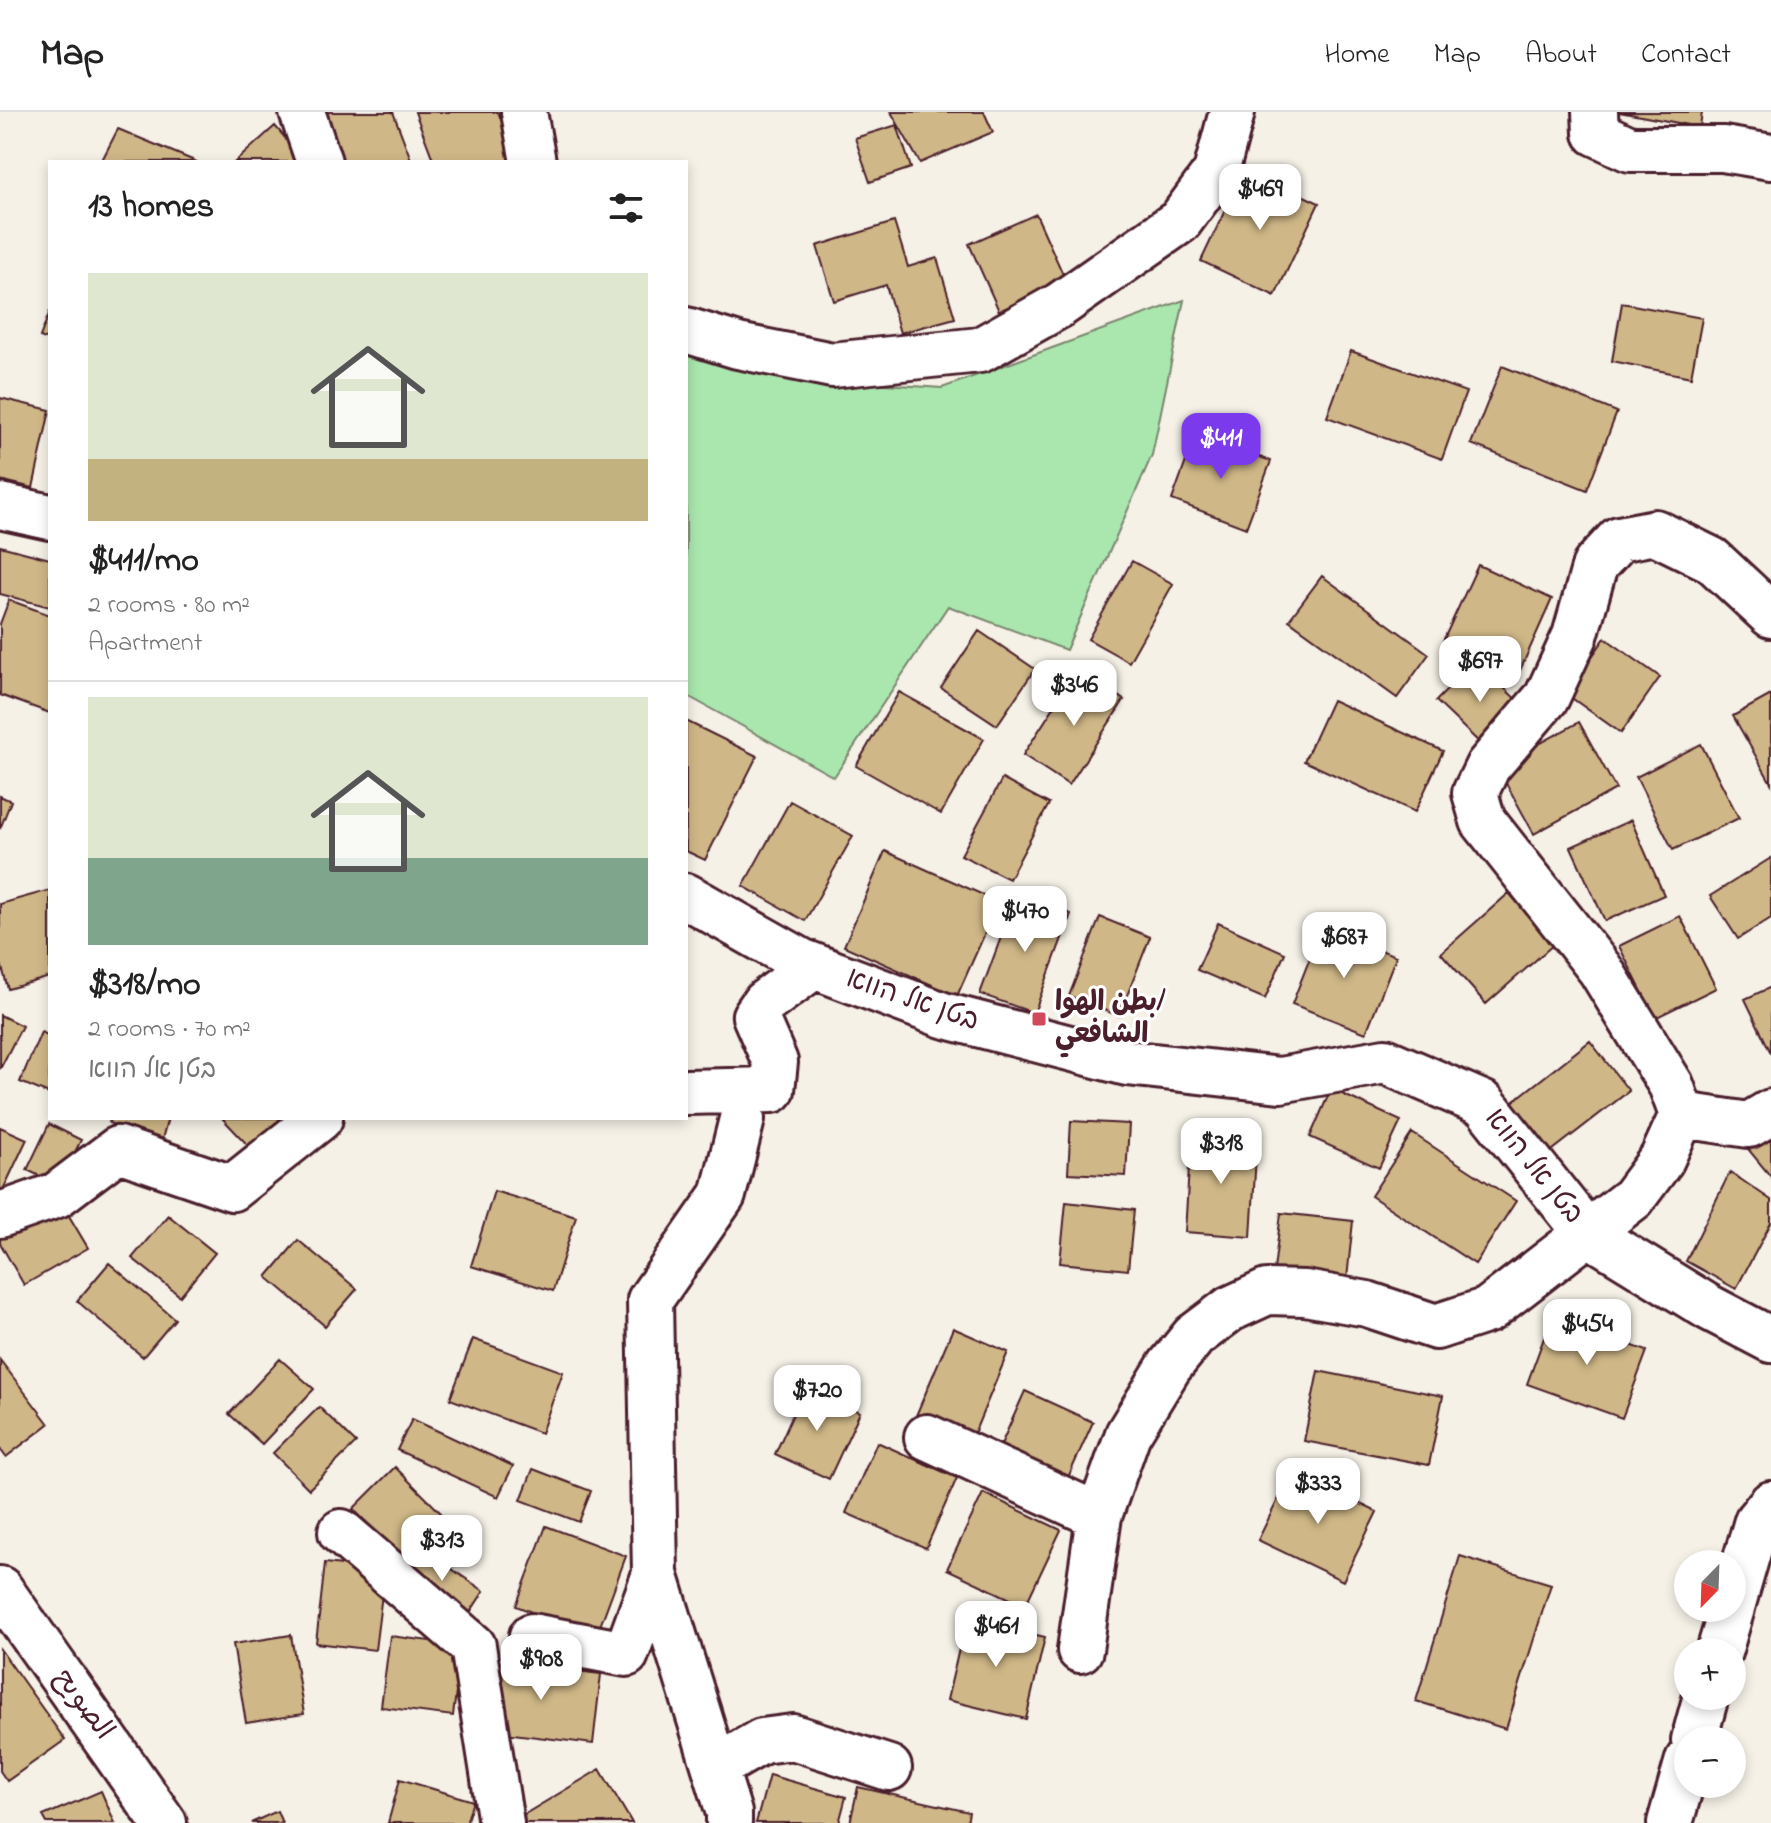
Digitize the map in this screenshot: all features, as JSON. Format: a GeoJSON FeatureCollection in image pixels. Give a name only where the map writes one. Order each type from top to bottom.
{"type":"FeatureCollection","features":[{"type":"Feature","properties":{"kind":"street"},"geometry":{"type":"LineString","coordinates":[[302,112],[318,160]]}},
{"type":"Feature","properties":{"kind":"street"},"geometry":{"type":"LineString","coordinates":[[524,112],[533,160]]}},
{"type":"Feature","properties":{"kind":"street"},"geometry":{"type":"LineString","coordinates":[[688,331],[738,346],[832,365],[980,350],[1060,305],[1180,221],[1216,172],[1232,112]]}},
{"type":"Feature","properties":{"kind":"street"},"geometry":{"type":"LineString","coordinates":[[1595,112],[1596,133],[1630,149],[1723,149],[1771,157]]}},
{"type":"Feature","properties":{"kind":"street"},"geometry":{"type":"LineString","coordinates":[[0,506],[48,517]]}},
{"type":"Feature","properties":{"kind":"street"},"geometry":{"type":"LineString","coordinates":[[1080,1650],[1099,1516],[1128,1434],[1169,1367],[1194,1336],[1230,1309],[1267,1292],[1305,1293],[1367,1304],[1436,1327],[1459,1322],[1488,1310],[1633,1198],[1662,1159],[1682,1115],[1671,1085],[1600,969],[1483,821],[1475,793],[1488,766],[1547,697],[1575,636],[1595,565],[1619,539],[1655,532],[1712,560],[1771,615]]}},
{"type":"Feature","properties":{"kind":"street","name":"בטן אל הווא"},"geometry":{"type":"LineString","coordinates":[[688,897],[814,966],[943,1015],[1127,1063],[1280,1080],[1385,1061],[1484,1104],[1586,1232],[1708,1307],[1771,1340]]}},
{"type":"Feature","properties":{"kind":"street"},"geometry":{"type":"LineString","coordinates":[[688,1092],[772,1090],[775,1062],[755,1016],[764,1003],[814,966]]}},
{"type":"Feature","properties":{"kind":"street"},"geometry":{"type":"LineString","coordinates":[[1682,1115],[1749,1125],[1771,1112]]}},
{"type":"Feature","properties":{"kind":"street"},"geometry":{"type":"LineString","coordinates":[[729,1823],[655,1574],[650,1300],[723,1195],[742,1119]]}},
{"type":"Feature","properties":{"kind":"street"},"geometry":{"type":"LineString","coordinates":[[0,1215],[57,1195],[118,1149],[232,1188],[317,1120]]}},
{"type":"Feature","properties":{"kind":"street"},"geometry":{"type":"LineString","coordinates":[[927,1437],[1099,1516]]}},
{"type":"Feature","properties":{"kind":"street"},"geometry":{"type":"LineString","coordinates":[[1746,1559],[1757,1521],[1771,1504]]}},
{"type":"Feature","properties":{"kind":"street"},"geometry":{"type":"LineString","coordinates":[[341,1532],[473,1646],[501,1823]]}},
{"type":"Feature","properties":{"kind":"street"},"geometry":{"type":"LineString","coordinates":[[532,1636],[626,1654],[655,1574]]}},
{"type":"Feature","properties":{"kind":"street","name":"الصويح"},"geometry":{"type":"LineString","coordinates":[[0,1589],[164,1823]]}},
{"type":"Feature","properties":{"kind":"street"},"geometry":{"type":"LineString","coordinates":[[715,1768],[762,1741],[793,1737],[889,1768]]}},
{"type":"Feature","properties":{"kind":"street"},"geometry":{"type":"LineString","coordinates":[[1670,1823],[1677,1798]]}},
{"type":"Feature","properties":{"kind":"green space"},"geometry":{"type":"Polygon","coordinates":[[[1184,300],[1152,455],[1066,650],[948,606],[834,777],[688,696],[688,343],[770,376],[942,388],[1184,300]]]}},
{"type":"Feature","properties":{"kind":"building"},"geometry":{"type":"Polygon","coordinates":[[[319,112],[393,112],[411,160],[337,160],[319,112]]]}},
{"type":"Feature","properties":{"kind":"building"},"geometry":{"type":"Polygon","coordinates":[[[415,112],[498,112],[517,160],[433,160],[415,112]]]}},
{"type":"Feature","properties":{"kind":"building"},"geometry":{"type":"Polygon","coordinates":[[[891,112],[984,112],[993,132],[920,163],[891,112]]]}},
{"type":"Feature","properties":{"kind":"building"},"geometry":{"type":"Polygon","coordinates":[[[1619,112],[1702,112],[1700,127],[1619,112]]]}},
{"type":"Feature","properties":{"kind":"building"},"geometry":{"type":"Polygon","coordinates":[[[897,125],[911,168],[870,182],[855,138],[897,125]]]}},
{"type":"Feature","properties":{"kind":"building"},"geometry":{"type":"Polygon","coordinates":[[[275,126],[304,160],[237,160],[275,126]]]}},
{"type":"Feature","properties":{"kind":"building"},"geometry":{"type":"Polygon","coordinates":[[[118,129],[192,160],[102,160],[118,129]]]}},
{"type":"Feature","properties":{"kind":"building"},"geometry":{"type":"Polygon","coordinates":[[[1245,168],[1319,203],[1275,296],[1201,261],[1245,168]]]}},
{"type":"Feature","properties":{"kind":"building"},"geometry":{"type":"Polygon","coordinates":[[[1036,214],[1066,281],[999,311],[969,244],[1036,214]]]}},
{"type":"Feature","properties":{"kind":"building"},"geometry":{"type":"Polygon","coordinates":[[[894,222],[908,267],[937,258],[955,318],[900,333],[886,285],[834,301],[817,246],[894,222]]]}},
{"type":"Feature","properties":{"kind":"building"},"geometry":{"type":"Polygon","coordinates":[[[1622,303],[1702,318],[1691,377],[1612,361],[1622,303]]]}},
{"type":"Feature","properties":{"kind":"building"},"geometry":{"type":"Polygon","coordinates":[[[48,316],[48,340],[40,337],[48,316]]]}},
{"type":"Feature","properties":{"kind":"building"},"geometry":{"type":"Polygon","coordinates":[[[1351,351],[1466,392],[1442,459],[1327,417],[1351,351]]]}},
{"type":"Feature","properties":{"kind":"building"},"geometry":{"type":"Polygon","coordinates":[[[1502,366],[1617,412],[1587,490],[1471,444],[1502,366]]]}},
{"type":"Feature","properties":{"kind":"building"},"geometry":{"type":"Polygon","coordinates":[[[0,398],[48,410],[33,488],[0,480],[0,398]]]}},
{"type":"Feature","properties":{"kind":"building"},"geometry":{"type":"Polygon","coordinates":[[[1196,434],[1271,461],[1246,528],[1172,500],[1196,434]]]}},
{"type":"Feature","properties":{"kind":"building"},"geometry":{"type":"Polygon","coordinates":[[[0,546],[48,558],[48,606],[0,594],[0,546]]]}},
{"type":"Feature","properties":{"kind":"building"},"geometry":{"type":"Polygon","coordinates":[[[1132,561],[1173,584],[1129,662],[1088,639],[1132,561]]]}},
{"type":"Feature","properties":{"kind":"building"},"geometry":{"type":"Polygon","coordinates":[[[1478,565],[1552,599],[1518,675],[1443,641],[1478,565]]]}},
{"type":"Feature","properties":{"kind":"building"},"geometry":{"type":"Polygon","coordinates":[[[1322,576],[1429,654],[1397,698],[1289,620],[1322,576]]]}},
{"type":"Feature","properties":{"kind":"building"},"geometry":{"type":"Polygon","coordinates":[[[9,600],[48,614],[48,712],[0,695],[0,624],[9,600]]]}},
{"type":"Feature","properties":{"kind":"building"},"geometry":{"type":"Polygon","coordinates":[[[979,631],[1035,669],[997,725],[941,688],[979,631]]]}},
{"type":"Feature","properties":{"kind":"building"},"geometry":{"type":"Polygon","coordinates":[[[1605,638],[1660,677],[1621,733],[1566,694],[1605,638]]]}},
{"type":"Feature","properties":{"kind":"building"},"geometry":{"type":"Polygon","coordinates":[[[1476,661],[1523,706],[1484,747],[1436,701],[1476,661]]]}},
{"type":"Feature","properties":{"kind":"building"},"geometry":{"type":"Polygon","coordinates":[[[1078,670],[1124,700],[1069,785],[1023,755],[1078,670]]]}},
{"type":"Feature","properties":{"kind":"building"},"geometry":{"type":"Polygon","coordinates":[[[899,692],[984,739],[941,814],[856,766],[899,692]]]}},
{"type":"Feature","properties":{"kind":"building"},"geometry":{"type":"Polygon","coordinates":[[[1771,695],[1771,783],[1733,716],[1771,695]]]}},
{"type":"Feature","properties":{"kind":"building"},"geometry":{"type":"Polygon","coordinates":[[[1332,700],[1443,751],[1415,812],[1304,761],[1332,700]]]}},
{"type":"Feature","properties":{"kind":"building"},"geometry":{"type":"Polygon","coordinates":[[[688,722],[757,756],[705,860],[688,852],[688,722]]]}},
{"type":"Feature","properties":{"kind":"building"},"geometry":{"type":"Polygon","coordinates":[[[1579,722],[1616,789],[1534,834],[1497,767],[1579,722]]]}},
{"type":"Feature","properties":{"kind":"building"},"geometry":{"type":"Polygon","coordinates":[[[1701,744],[1739,818],[1673,850],[1636,777],[1701,744]]]}},
{"type":"Feature","properties":{"kind":"building"},"geometry":{"type":"Polygon","coordinates":[[[1002,779],[1049,804],[1009,879],[961,855],[1002,779]]]}},
{"type":"Feature","properties":{"kind":"building"},"geometry":{"type":"Polygon","coordinates":[[[0,796],[11,801],[0,829],[0,796]]]}},
{"type":"Feature","properties":{"kind":"building"},"geometry":{"type":"Polygon","coordinates":[[[790,801],[853,836],[805,921],[743,886],[790,801]]]}},
{"type":"Feature","properties":{"kind":"building"},"geometry":{"type":"Polygon","coordinates":[[[1631,820],[1664,895],[1605,921],[1571,847],[1631,820]]]}},
{"type":"Feature","properties":{"kind":"building"},"geometry":{"type":"Polygon","coordinates":[[[885,851],[999,902],[957,996],[844,946],[885,851]]]}},
{"type":"Feature","properties":{"kind":"building"},"geometry":{"type":"Polygon","coordinates":[[[1771,858],[1771,918],[1738,939],[1710,896],[1771,858]]]}},
{"type":"Feature","properties":{"kind":"building"},"geometry":{"type":"Polygon","coordinates":[[[48,891],[48,978],[8,989],[0,960],[0,904],[48,891]]]}},
{"type":"Feature","properties":{"kind":"building"},"geometry":{"type":"Polygon","coordinates":[[[1509,893],[1554,944],[1486,1004],[1441,953],[1509,893]]]}},
{"type":"Feature","properties":{"kind":"building"},"geometry":{"type":"Polygon","coordinates":[[[1017,894],[1071,914],[1034,1013],[980,994],[1017,894]]]}},
{"type":"Feature","properties":{"kind":"building"},"geometry":{"type":"Polygon","coordinates":[[[1680,916],[1716,988],[1655,1018],[1619,946],[1680,916]]]}},
{"type":"Feature","properties":{"kind":"building"},"geometry":{"type":"Polygon","coordinates":[[[1100,917],[1150,937],[1119,1016],[1069,996],[1100,917]]]}},
{"type":"Feature","properties":{"kind":"building"},"geometry":{"type":"Polygon","coordinates":[[[1218,923],[1285,953],[1265,999],[1197,970],[1218,923]]]}},
{"type":"Feature","properties":{"kind":"building"},"geometry":{"type":"Polygon","coordinates":[[[1322,927],[1396,956],[1366,1033],[1292,1004],[1322,927]]]}},
{"type":"Feature","properties":{"kind":"building"},"geometry":{"type":"Polygon","coordinates":[[[1771,987],[1771,1053],[1745,999],[1771,987]]]}},
{"type":"Feature","properties":{"kind":"building"},"geometry":{"type":"Polygon","coordinates":[[[0,1015],[22,1026],[0,1069],[0,1015]]]}},
{"type":"Feature","properties":{"kind":"building"},"geometry":{"type":"Polygon","coordinates":[[[41,1032],[48,1035],[48,1094],[20,1082],[41,1032]]]}},
{"type":"Feature","properties":{"kind":"building"},"geometry":{"type":"Polygon","coordinates":[[[1590,1041],[1629,1091],[1549,1153],[1510,1104],[1590,1041]]]}},
{"type":"Feature","properties":{"kind":"building"},"geometry":{"type":"Polygon","coordinates":[[[1331,1089],[1401,1121],[1379,1168],[1310,1137],[1331,1089]]]}},
{"type":"Feature","properties":{"kind":"building"},"geometry":{"type":"Polygon","coordinates":[[[110,1120],[167,1120],[162,1139],[109,1123],[110,1120]]]}},
{"type":"Feature","properties":{"kind":"building"},"geometry":{"type":"Polygon","coordinates":[[[224,1120],[303,1120],[262,1160],[224,1120]]]}},
{"type":"Feature","properties":{"kind":"building"},"geometry":{"type":"Polygon","coordinates":[[[1071,1121],[1129,1124],[1126,1176],[1068,1173],[1071,1121]]]}},
{"type":"Feature","properties":{"kind":"building"},"geometry":{"type":"Polygon","coordinates":[[[49,1124],[81,1140],[59,1185],[27,1170],[49,1124]]]}},
{"type":"Feature","properties":{"kind":"building"},"geometry":{"type":"Polygon","coordinates":[[[0,1127],[27,1139],[3,1190],[0,1189],[0,1127]]]}},
{"type":"Feature","properties":{"kind":"building"},"geometry":{"type":"Polygon","coordinates":[[[1771,1130],[1771,1177],[1748,1149],[1771,1130]]]}},
{"type":"Feature","properties":{"kind":"building"},"geometry":{"type":"Polygon","coordinates":[[[1412,1133],[1516,1201],[1475,1264],[1371,1196],[1412,1133]]]}},
{"type":"Feature","properties":{"kind":"building"},"geometry":{"type":"Polygon","coordinates":[[[1191,1135],[1257,1139],[1251,1237],[1185,1232],[1191,1135]]]}},
{"type":"Feature","properties":{"kind":"building"},"geometry":{"type":"Polygon","coordinates":[[[1730,1172],[1771,1200],[1771,1223],[1736,1289],[1686,1261],[1730,1172]]]}},
{"type":"Feature","properties":{"kind":"building"},"geometry":{"type":"Polygon","coordinates":[[[494,1191],[576,1216],[553,1291],[471,1266],[494,1191]]]}},
{"type":"Feature","properties":{"kind":"building"},"geometry":{"type":"Polygon","coordinates":[[[59,1199],[88,1248],[24,1285],[0,1243],[0,1233],[59,1199]]]}},
{"type":"Feature","properties":{"kind":"building"},"geometry":{"type":"Polygon","coordinates":[[[1066,1202],[1134,1210],[1128,1270],[1060,1263],[1066,1202]]]}},
{"type":"Feature","properties":{"kind":"building"},"geometry":{"type":"Polygon","coordinates":[[[1281,1213],[1353,1221],[1347,1279],[1274,1270],[1281,1213]]]}},
{"type":"Feature","properties":{"kind":"building"},"geometry":{"type":"Polygon","coordinates":[[[168,1215],[215,1253],[180,1296],[132,1258],[168,1215]]]}},
{"type":"Feature","properties":{"kind":"building"},"geometry":{"type":"Polygon","coordinates":[[[298,1240],[357,1289],[325,1326],[267,1277],[298,1240]]]}},
{"type":"Feature","properties":{"kind":"building"},"geometry":{"type":"Polygon","coordinates":[[[109,1263],[175,1319],[143,1357],[77,1301],[109,1263]]]}},
{"type":"Feature","properties":{"kind":"building"},"geometry":{"type":"Polygon","coordinates":[[[1552,1316],[1647,1351],[1622,1418],[1527,1384],[1552,1316]]]}},
{"type":"Feature","properties":{"kind":"building"},"geometry":{"type":"Polygon","coordinates":[[[953,1328],[1008,1352],[971,1441],[915,1418],[953,1328]]]}},
{"type":"Feature","properties":{"kind":"building"},"geometry":{"type":"Polygon","coordinates":[[[473,1339],[563,1372],[541,1433],[450,1399],[473,1339]]]}},
{"type":"Feature","properties":{"kind":"building"},"geometry":{"type":"Polygon","coordinates":[[[280,1359],[314,1389],[262,1444],[229,1414],[280,1359]]]}},
{"type":"Feature","properties":{"kind":"building"},"geometry":{"type":"Polygon","coordinates":[[[0,1360],[49,1424],[6,1457],[0,1449],[0,1360]]]}},
{"type":"Feature","properties":{"kind":"building"},"geometry":{"type":"Polygon","coordinates":[[[1318,1371],[1443,1396],[1429,1465],[1304,1441],[1318,1371]]]}},
{"type":"Feature","properties":{"kind":"building"},"geometry":{"type":"Polygon","coordinates":[[[805,1387],[860,1412],[829,1479],[775,1454],[805,1387]]]}},
{"type":"Feature","properties":{"kind":"building"},"geometry":{"type":"Polygon","coordinates":[[[1025,1391],[1093,1422],[1062,1491],[994,1460],[1025,1391]]]}},
{"type":"Feature","properties":{"kind":"building"},"geometry":{"type":"Polygon","coordinates":[[[319,1407],[356,1443],[309,1489],[273,1453],[319,1407]]]}},
{"type":"Feature","properties":{"kind":"building"},"geometry":{"type":"Polygon","coordinates":[[[412,1419],[513,1466],[498,1497],[397,1450],[412,1419]]]}},
{"type":"Feature","properties":{"kind":"building"},"geometry":{"type":"Polygon","coordinates":[[[877,1442],[957,1478],[926,1548],[846,1513],[877,1442]]]}},
{"type":"Feature","properties":{"kind":"building"},"geometry":{"type":"Polygon","coordinates":[[[395,1467],[441,1513],[400,1555],[353,1509],[395,1467]]]}},
{"type":"Feature","properties":{"kind":"building"},"geometry":{"type":"Polygon","coordinates":[[[533,1469],[591,1491],[579,1522],[521,1500],[533,1469]]]}},
{"type":"Feature","properties":{"kind":"building"},"geometry":{"type":"Polygon","coordinates":[[[1292,1471],[1377,1512],[1343,1581],[1258,1540],[1292,1471]]]}},
{"type":"Feature","properties":{"kind":"building"},"geometry":{"type":"Polygon","coordinates":[[[983,1493],[1061,1530],[1025,1606],[947,1569],[983,1493]]]}},
{"type":"Feature","properties":{"kind":"building"},"geometry":{"type":"Polygon","coordinates":[[[546,1526],[626,1556],[596,1637],[516,1606],[546,1526]]]}},
{"type":"Feature","properties":{"kind":"building"},"geometry":{"type":"Polygon","coordinates":[[[418,1546],[484,1591],[465,1620],[399,1575],[418,1546]]]}},
{"type":"Feature","properties":{"kind":"building"},"geometry":{"type":"Polygon","coordinates":[[[1460,1556],[1551,1584],[1506,1729],[1416,1701],[1460,1556]]]}},
{"type":"Feature","properties":{"kind":"building"},"geometry":{"type":"Polygon","coordinates":[[[325,1563],[385,1570],[375,1650],[316,1643],[325,1563]]]}},
{"type":"Feature","properties":{"kind":"building"},"geometry":{"type":"Polygon","coordinates":[[[966,1619],[1045,1637],[1026,1719],[947,1700],[966,1619]]]}},
{"type":"Feature","properties":{"kind":"building"},"geometry":{"type":"Polygon","coordinates":[[[291,1635],[304,1714],[246,1723],[233,1644],[291,1635]]]}},
{"type":"Feature","properties":{"kind":"building"},"geometry":{"type":"Polygon","coordinates":[[[390,1636],[462,1645],[453,1716],[381,1707],[390,1636]]]}},
{"type":"Feature","properties":{"kind":"building"},"geometry":{"type":"Polygon","coordinates":[[[0,1649],[65,1740],[7,1781],[0,1771],[0,1649]]]}},
{"type":"Feature","properties":{"kind":"building"},"geometry":{"type":"Polygon","coordinates":[[[489,1661],[601,1674],[593,1744],[481,1730],[489,1661]]]}},
{"type":"Feature","properties":{"kind":"building"},"geometry":{"type":"Polygon","coordinates":[[[600,1769],[632,1823],[510,1823],[600,1769]]]}},
{"type":"Feature","properties":{"kind":"building"},"geometry":{"type":"Polygon","coordinates":[[[769,1775],[846,1797],[839,1823],[756,1823],[769,1775]]]}},
{"type":"Feature","properties":{"kind":"building"},"geometry":{"type":"Polygon","coordinates":[[[400,1779],[473,1801],[466,1823],[388,1823],[400,1779]]]}},
{"type":"Feature","properties":{"kind":"building"},"geometry":{"type":"Polygon","coordinates":[[[858,1787],[969,1812],[967,1823],[850,1823],[858,1787]]]}},
{"type":"Feature","properties":{"kind":"building"},"geometry":{"type":"Polygon","coordinates":[[[101,1791],[115,1823],[47,1823],[43,1816],[101,1791]]]}},
{"type":"Feature","properties":{"kind":"building"},"geometry":{"type":"Polygon","coordinates":[[[277,1811],[282,1823],[251,1823],[277,1811]]]}},
{"type":"Feature","properties":{"kind":"place","name":"بطن الهوا/ الشافعي"},"geometry":{"type":"Point","coordinates":[1039,1019]}}]}
